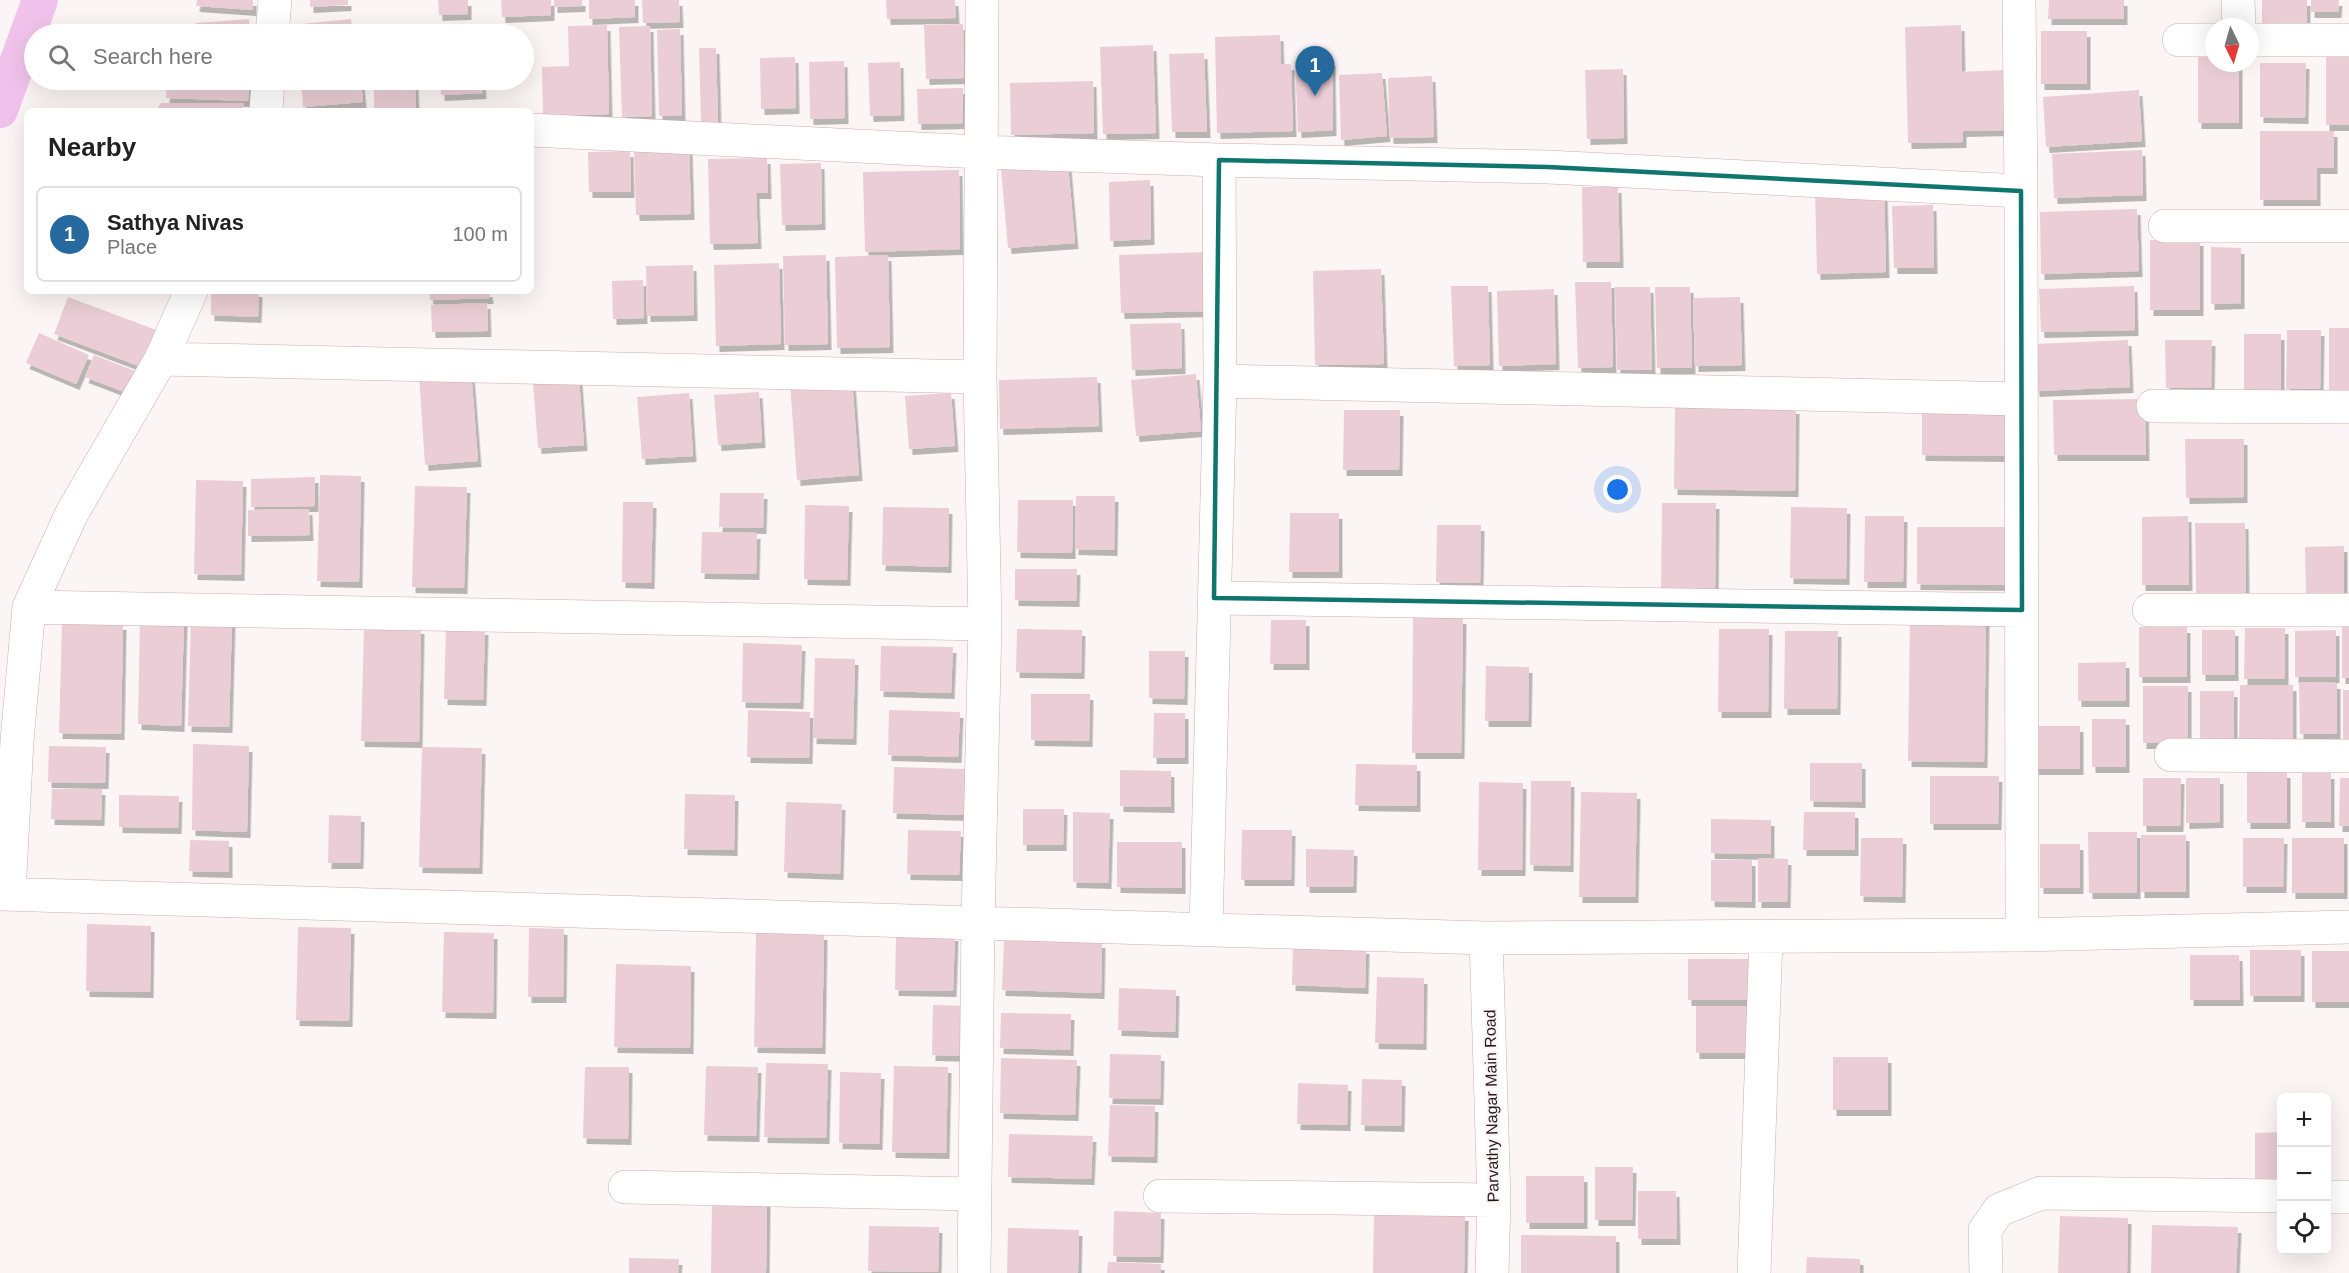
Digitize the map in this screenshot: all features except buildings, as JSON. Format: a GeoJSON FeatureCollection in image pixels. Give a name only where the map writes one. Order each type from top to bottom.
{"type":"FeatureCollection","features":[{"type":"Feature","properties":{"kind":"street"},"geometry":{"type":"LineString","coordinates":[[273,24],[275,0]]}},
{"type":"Feature","properties":{"kind":"street"},"geometry":{"type":"LineString","coordinates":[[974,1273],[973,1194],[978,923],[986,624],[980,377],[982,0]]}},
{"type":"Feature","properties":{"kind":"street"},"geometry":{"type":"LineString","coordinates":[[2019,0],[2022,935]]}},
{"type":"Feature","properties":{"kind":"street"},"geometry":{"type":"LineString","coordinates":[[2238,0],[2239,18]]}},
{"type":"Feature","properties":{"kind":"street"},"geometry":{"type":"LineString","coordinates":[[2179,40],[2205,40]]}},
{"type":"Feature","properties":{"kind":"street"},"geometry":{"type":"LineString","coordinates":[[2259,40],[2349,40]]}},
{"type":"Feature","properties":{"kind":"street"},"geometry":{"type":"LineString","coordinates":[[266,108],[267,90]]}},
{"type":"Feature","properties":{"kind":"street"},"geometry":{"type":"LineString","coordinates":[[534,130],[980,152],[1548,167],[2021,190]]}},
{"type":"Feature","properties":{"kind":"street"},"geometry":{"type":"LineString","coordinates":[[1206,929],[1220,381],[1219,160]]}},
{"type":"Feature","properties":{"kind":"street"},"geometry":{"type":"LineString","coordinates":[[2165,226],[2349,226]]}},
{"type":"Feature","properties":{"kind":"street"},"geometry":{"type":"LineString","coordinates":[[190,294],[161,359],[72,513],[29,607],[5,894],[1486,938],[2022,935],[2349,927]]}},
{"type":"Feature","properties":{"kind":"street"},"geometry":{"type":"LineString","coordinates":[[161,359],[980,377]]}},
{"type":"Feature","properties":{"kind":"street"},"geometry":{"type":"LineString","coordinates":[[1220,381],[2021,399]]}},
{"type":"Feature","properties":{"kind":"street"},"geometry":{"type":"LineString","coordinates":[[2153,406],[2349,407]]}},
{"type":"Feature","properties":{"kind":"street"},"geometry":{"type":"LineString","coordinates":[[1214,598],[2022,610]]}},
{"type":"Feature","properties":{"kind":"street"},"geometry":{"type":"LineString","coordinates":[[29,607],[986,624]]}},
{"type":"Feature","properties":{"kind":"street"},"geometry":{"type":"LineString","coordinates":[[2149,610],[2349,610]]}},
{"type":"Feature","properties":{"kind":"street"},"geometry":{"type":"LineString","coordinates":[[2171,755],[2349,756]]}},
{"type":"Feature","properties":{"kind":"street","name":"Parvathy Nagar Main Road"},"geometry":{"type":"LineString","coordinates":[[1486,938],[1494,1200],[1492,1273]]}},
{"type":"Feature","properties":{"kind":"street"},"geometry":{"type":"LineString","coordinates":[[1754,1273],[1766,938]]}},
{"type":"Feature","properties":{"kind":"street"},"geometry":{"type":"LineString","coordinates":[[625,1187],[973,1194]]}},
{"type":"Feature","properties":{"kind":"street"},"geometry":{"type":"LineString","coordinates":[[1986,1273],[1985,1230],[1999,1210],[2041,1193],[2277,1196]]}},
{"type":"Feature","properties":{"kind":"street"},"geometry":{"type":"LineString","coordinates":[[1160,1196],[1494,1200]]}},
{"type":"Feature","properties":{"kind":"street"},"geometry":{"type":"LineString","coordinates":[[2331,1197],[2349,1197]]}},
{"type":"Feature","properties":{"kind":"highlighted area"},"geometry":{"type":"Polygon","coordinates":[[[1219,160],[1548,167],[2021,191],[2022,610],[1214,598],[1219,160]]]}},
{"type":"Feature","properties":{"kind":"waterway"},"geometry":{"type":"LineString","coordinates":[[31,24],[40,0]]}},
{"type":"Feature","properties":{"kind":"waterway"},"geometry":{"type":"LineString","coordinates":[[0,110],[24,44]]}},
{"type":"Feature","properties":{"kind":"place","name":"Sathya Nivas"},"geometry":{"type":"Point","coordinates":[1315,96]}}]}
